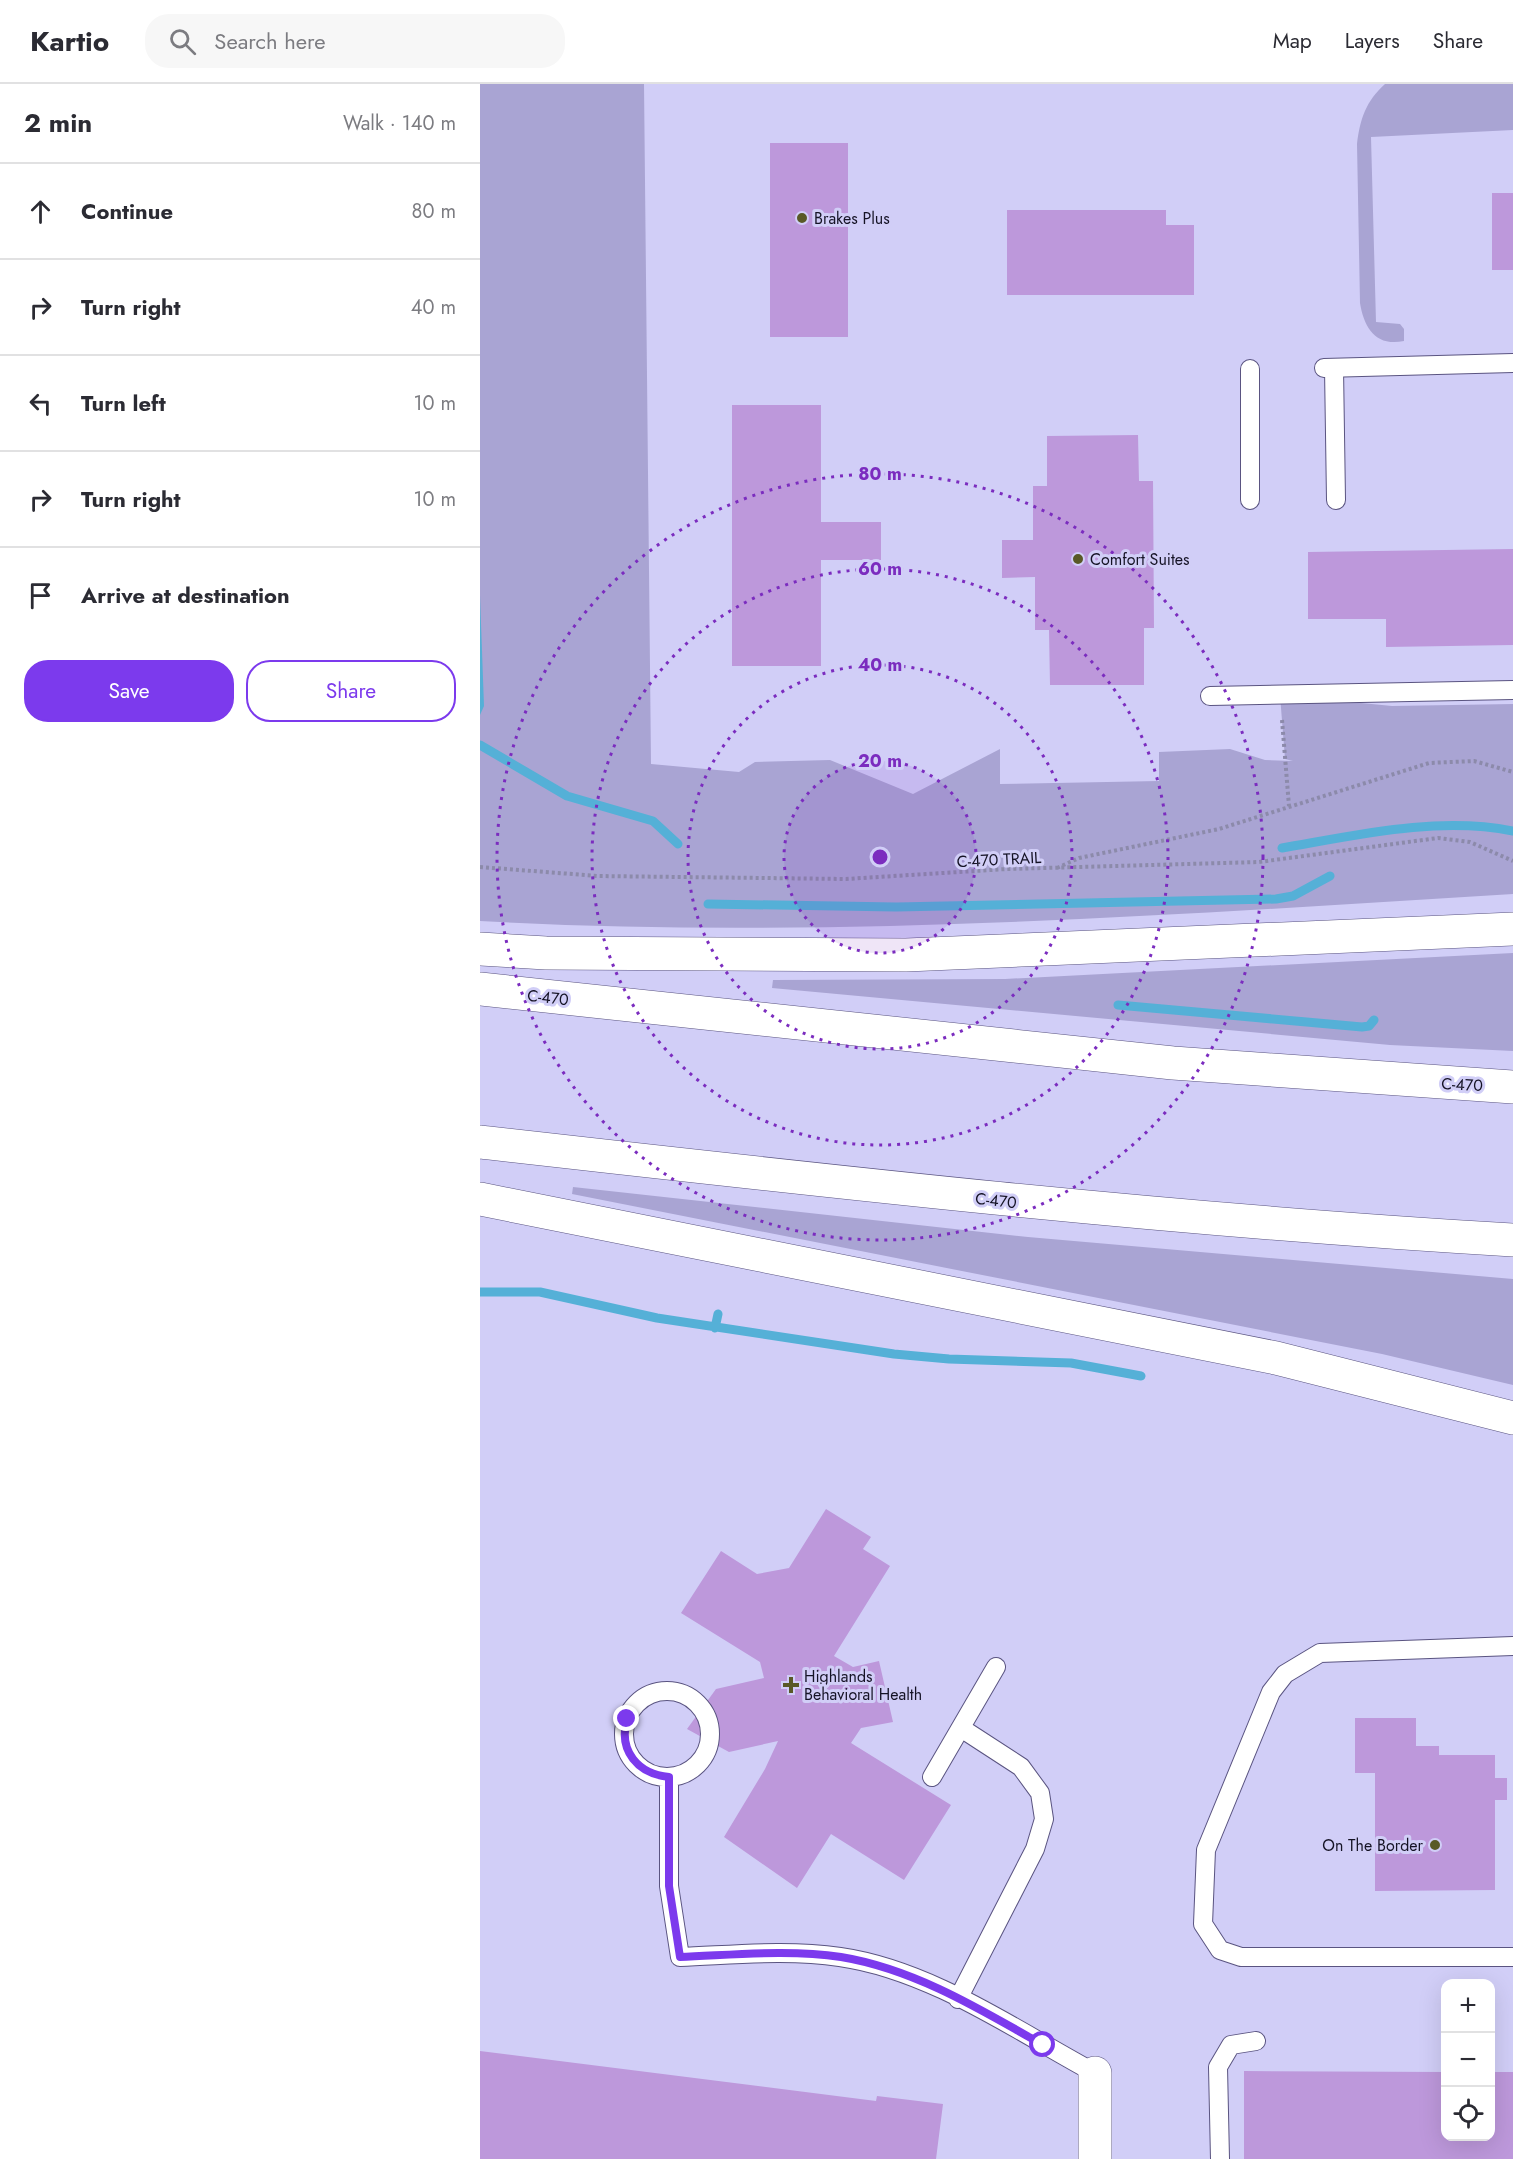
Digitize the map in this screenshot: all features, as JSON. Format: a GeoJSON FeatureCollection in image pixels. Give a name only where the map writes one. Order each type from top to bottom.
{"type":"FeatureCollection","features":[{"type":"Feature","properties":{"kind":"main road"},"geometry":{"type":"LineString","coordinates":[[480,949],[546,953],[906,955],[1513,929]]}},
{"type":"Feature","properties":{"kind":"main road","name":"C-470"},"geometry":{"type":"LineString","coordinates":[[480,989],[1173,1063],[1513,1087]]}},
{"type":"Feature","properties":{"kind":"main road","name":"C-470"},"geometry":{"type":"LineString","coordinates":[[480,1142],[1013,1202],[1261,1224],[1513,1240]]}},
{"type":"Feature","properties":{"kind":"main road"},"geometry":{"type":"LineString","coordinates":[[480,1199],[1276,1358],[1513,1419]]}},
{"type":"Feature","properties":{"kind":"main road"},"geometry":{"type":"LineString","coordinates":[[1095,2073],[1095,2159]]}},
{"type":"Feature","properties":{"kind":"lane"},"geometry":{"type":"LineString","coordinates":[[1336,500],[1329,368],[1513,363]]}},
{"type":"Feature","properties":{"kind":"lane"},"geometry":{"type":"LineString","coordinates":[[1250,369],[1250,500]]}},
{"type":"Feature","properties":{"kind":"lane"},"geometry":{"type":"LineString","coordinates":[[1210,696],[1513,690]]}},
{"type":"Feature","properties":{"kind":"lane"},"geometry":{"type":"LineString","coordinates":[[1513,1646],[1320,1653],[1285,1674],[1271,1692],[1206,1850],[1203,1924],[1220,1950],[1241,1957],[1513,1957]]}},
{"type":"Feature","properties":{"kind":"lane"},"geometry":{"type":"LineString","coordinates":[[932,1777],[996,1667]]}},
{"type":"Feature","properties":{"kind":"lane"},"geometry":{"type":"LineString","coordinates":[[672,1692],[688,1697],[701,1709],[708,1723],[710,1738],[699,1762],[686,1773],[669,1777],[652,1775],[638,1766],[628,1751],[624,1735],[627,1719],[636,1705],[655,1693],[672,1692]]}},
{"type":"Feature","properties":{"kind":"lane"},"geometry":{"type":"LineString","coordinates":[[958,1999],[1035,1849],[1044,1820],[1040,1793],[1022,1767],[961,1728]]}},
{"type":"Feature","properties":{"kind":"lane"},"geometry":{"type":"LineString","coordinates":[[669,1777],[669,1886],[680,1957],[784,1954],[838,1957],[907,1975],[958,1999],[1095,2073]]}},
{"type":"Feature","properties":{"kind":"lane"},"geometry":{"type":"LineString","coordinates":[[1220,2159],[1218,2067],[1231,2045],[1256,2041]]}},
{"type":"Feature","properties":{"kind":"path"},"geometry":{"type":"LineString","coordinates":[[1280,695],[1289,806]]}},
{"type":"Feature","properties":{"kind":"path"},"geometry":{"type":"LineString","coordinates":[[1056,868],[1079,858],[1201,833],[1437,761],[1474,761],[1513,772]]}},
{"type":"Feature","properties":{"kind":"path","name":"C-470 TRAIL"},"geometry":{"type":"LineString","coordinates":[[480,867],[598,876],[846,879],[1056,868],[1274,861],[1438,838],[1470,842],[1513,861]]}},
{"type":"Feature","properties":{"kind":"shaded area"},"geometry":{"type":"Polygon","coordinates":[[[480,84],[644,84],[651,764],[739,772],[755,762],[830,760],[913,794],[1000,749],[1000,784],[1159,781],[1159,752],[1230,749],[1265,760],[1293,761],[1285,759],[1280,695],[1392,706],[1513,704],[1513,894],[1126,917],[868,926],[738,928],[480,921],[480,84]]]}},
{"type":"Feature","properties":{"kind":"shaded area"},"geometry":{"type":"Polygon","coordinates":[[[1385,84],[1513,84],[1513,130],[1371,137],[1376,322],[1400,324],[1404,329],[1404,341],[1394,342],[1386,341],[1373,334],[1368,328],[1360,303],[1357,144],[1365,111],[1378,90],[1385,84]]]}},
{"type":"Feature","properties":{"kind":"shaded area"},"geometry":{"type":"Polygon","coordinates":[[[1513,953],[1513,1051],[1390,1045],[772,988],[773,980],[1005,979],[1513,953]]]}},
{"type":"Feature","properties":{"kind":"shaded area"},"geometry":{"type":"Polygon","coordinates":[[[573,1187],[1028,1237],[1513,1279],[1513,1385],[1382,1354],[572,1194],[573,1187]]]}},
{"type":"Feature","properties":{"kind":"water"},"geometry":{"type":"Polygon","coordinates":[[[480,596],[484,706],[480,715],[480,596]]]}},
{"type":"Feature","properties":{"kind":"building"},"geometry":{"type":"Polygon","coordinates":[[[770,143],[848,143],[848,337],[770,337],[770,143]]]}},
{"type":"Feature","properties":{"kind":"building"},"geometry":{"type":"Polygon","coordinates":[[[1492,193],[1513,193],[1513,270],[1492,270],[1492,193]]]}},
{"type":"Feature","properties":{"kind":"building"},"geometry":{"type":"Polygon","coordinates":[[[1007,210],[1166,210],[1166,225],[1194,225],[1194,295],[1007,295],[1007,210]]]}},
{"type":"Feature","properties":{"kind":"building"},"geometry":{"type":"Polygon","coordinates":[[[732,405],[821,405],[821,522],[881,522],[881,560],[821,560],[821,666],[732,666],[732,405]]]}},
{"type":"Feature","properties":{"kind":"building","name":"Comfort Suites"},"geometry":{"type":"Polygon","coordinates":[[[1138,435],[1139,481],[1153,481],[1154,628],[1144,628],[1144,685],[1050,685],[1049,630],[1035,630],[1035,577],[1002,578],[1002,540],[1033,540],[1033,486],[1047,486],[1047,436],[1138,435]]]}},
{"type":"Feature","properties":{"kind":"building"},"geometry":{"type":"Polygon","coordinates":[[[1513,549],[1513,645],[1386,647],[1386,619],[1308,619],[1308,552],[1513,549]]]}},
{"type":"Feature","properties":{"kind":"building","name":"Highlands Behavioral Health"},"geometry":{"type":"Polygon","coordinates":[[[826,1509],[871,1537],[863,1549],[890,1566],[834,1656],[853,1667],[879,1661],[893,1722],[861,1728],[851,1743],[951,1805],[904,1880],[831,1834],[797,1888],[724,1837],[765,1769],[778,1741],[729,1752],[687,1729],[716,1689],[764,1678],[760,1662],[681,1613],[721,1551],[757,1574],[789,1568],[826,1509]]]}},
{"type":"Feature","properties":{"kind":"building","name":"On The Border"},"geometry":{"type":"Polygon","coordinates":[[[1355,1718],[1416,1718],[1416,1746],[1439,1746],[1439,1755],[1495,1755],[1495,1778],[1507,1778],[1507,1800],[1495,1800],[1495,1890],[1375,1891],[1375,1773],[1355,1773],[1355,1718]]]}},
{"type":"Feature","properties":{"kind":"building"},"geometry":{"type":"Polygon","coordinates":[[[480,2051],[876,2101],[877,2096],[943,2104],[936,2159],[480,2159],[480,2051]]]}},
{"type":"Feature","properties":{"kind":"building"},"geometry":{"type":"Polygon","coordinates":[[[1244,2071],[1441,2072],[1441,2141],[1495,2141],[1495,2072],[1513,2072],[1513,2159],[1244,2159],[1244,2071]]]}},
{"type":"Feature","properties":{"kind":"waterway"},"geometry":{"type":"LineString","coordinates":[[480,745],[567,796],[653,821],[678,844]]}},
{"type":"Feature","properties":{"kind":"waterway"},"geometry":{"type":"LineString","coordinates":[[1282,848],[1368,833],[1427,826],[1485,827],[1513,831]]}},
{"type":"Feature","properties":{"kind":"waterway"},"geometry":{"type":"LineString","coordinates":[[708,904],[896,907],[1276,899],[1293,896],[1330,876]]}},
{"type":"Feature","properties":{"kind":"waterway"},"geometry":{"type":"LineString","coordinates":[[1118,1005],[1362,1027],[1369,1026],[1374,1020]]}},
{"type":"Feature","properties":{"kind":"waterway"},"geometry":{"type":"LineString","coordinates":[[480,1292],[540,1292],[657,1318],[894,1354],[949,1359],[1071,1363],[1141,1376]]}},
{"type":"Feature","properties":{"kind":"waterway"},"geometry":{"type":"LineString","coordinates":[[715,1328],[718,1314]]}},
{"type":"Feature","properties":{"kind":"place","name":"Brakes Plus"},"geometry":{"type":"Point","coordinates":[802,218]}},
{"type":"Feature","properties":{"kind":"place","name":"Comfort Suites"},"geometry":{"type":"Point","coordinates":[1078,559]}},
{"type":"Feature","properties":{"kind":"place","name":"Highlands Behavioral Health"},"geometry":{"type":"Point","coordinates":[791,1685]}},
{"type":"Feature","properties":{"kind":"place","name":"On The Border"},"geometry":{"type":"Point","coordinates":[1435,1845]}},
{"type":"Feature","properties":{"kind":"route"},"geometry":{"type":"LineString","coordinates":[[627,1719],[625,1744],[632,1759],[652,1775],[669,1777],[669,1886],[680,1957],[795,1954],[854,1959],[907,1975],[958,1999],[1043,2045]]}}]}
